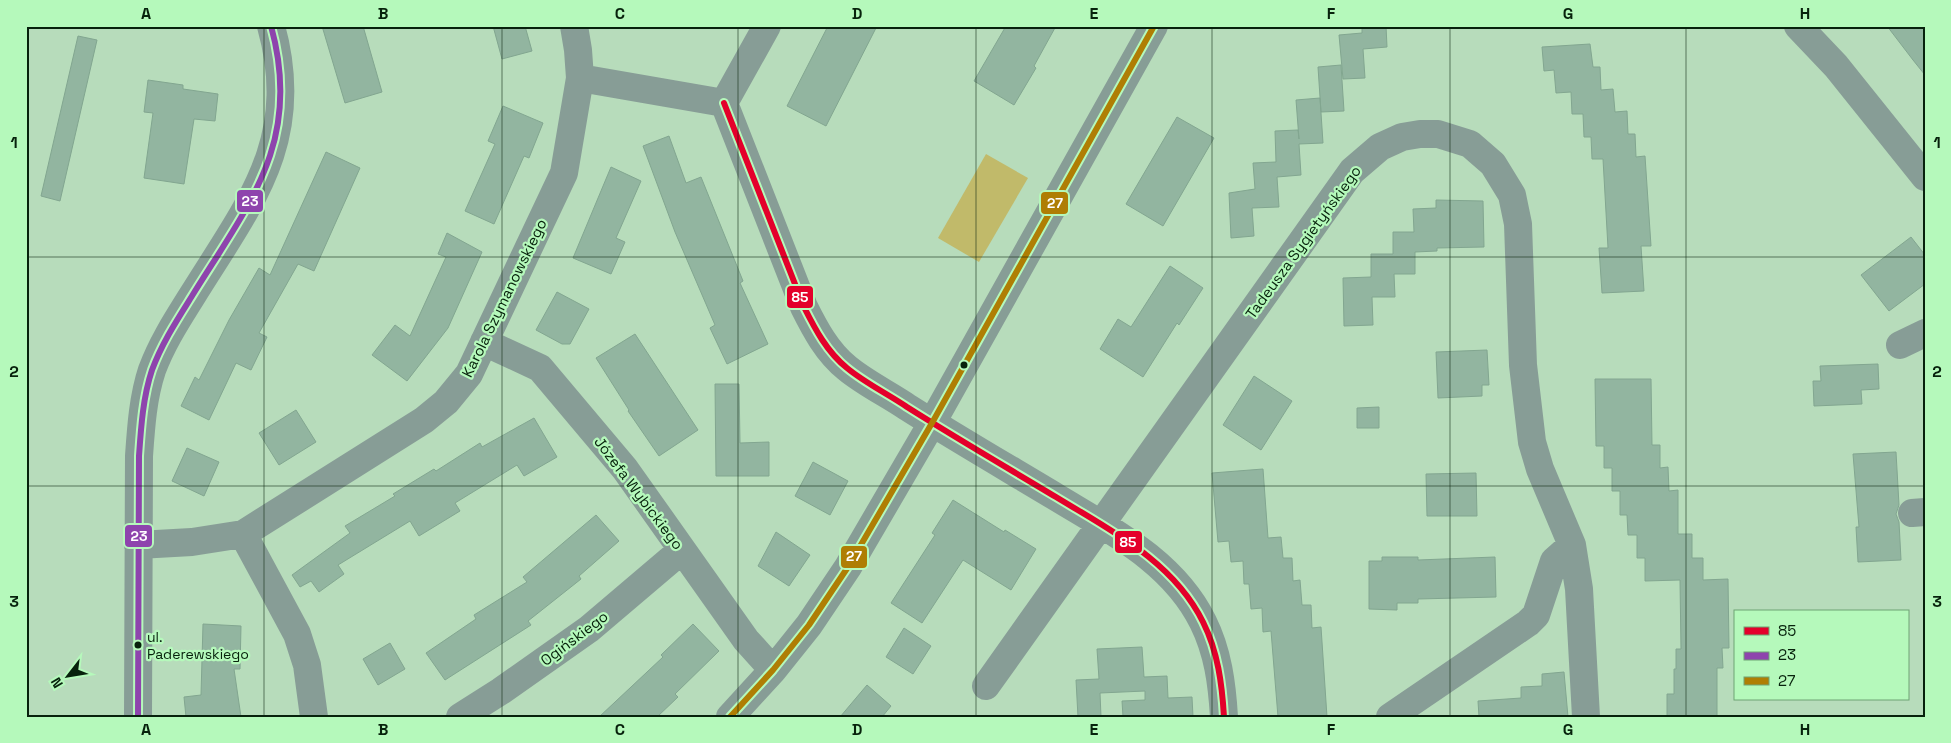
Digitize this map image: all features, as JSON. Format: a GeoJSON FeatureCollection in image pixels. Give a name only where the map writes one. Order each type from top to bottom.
{"type":"FeatureCollection","features":[{"type":"Feature","properties":{"kind":"street"},"geometry":{"type":"LineString","coordinates":[[138,717],[138,456],[142,414],[152,370],[168,336],[245,211],[264,176],[274,146],[280,113],[281,80],[277,47],[271,26]]}},
{"type":"Feature","properties":{"kind":"street","name":"Karola Szymanowskiego"},"geometry":{"type":"LineString","coordinates":[[138,546],[192,542],[243,534],[424,420],[446,402],[469,374],[564,173],[580,78],[574,26]]}},
{"type":"Feature","properties":{"kind":"street"},"geometry":{"type":"LineString","coordinates":[[724,103],[767,26]]}},
{"type":"Feature","properties":{"kind":"street"},"geometry":{"type":"LineString","coordinates":[[730,717],[773,670],[809,625],[848,567],[932,422],[1154,26]]}},
{"type":"Feature","properties":{"kind":"street"},"geometry":{"type":"LineString","coordinates":[[1798,26],[1836,66],[1925,177]]}},
{"type":"Feature","properties":{"kind":"street"},"geometry":{"type":"LineString","coordinates":[[580,78],[724,103]]}},
{"type":"Feature","properties":{"kind":"street"},"geometry":{"type":"LineString","coordinates":[[724,103],[804,307],[817,334],[846,367],[932,422],[1101,524],[1144,552],[1164,569],[1182,589],[1203,621],[1217,658],[1223,692],[1224,717]]}},
{"type":"Feature","properties":{"kind":"street","name":"Tadeusza Sygietyńskiego"},"geometry":{"type":"LineString","coordinates":[[986,686],[1352,171],[1380,146],[1402,137],[1438,134],[1470,144],[1494,164],[1512,195],[1518,224],[1523,365],[1532,442],[1540,469],[1572,545],[1579,589],[1586,717]]}},
{"type":"Feature","properties":{"kind":"street"},"geometry":{"type":"LineString","coordinates":[[1900,345],[1925,333]]}},
{"type":"Feature","properties":{"kind":"street","name":"Józefa Wybickiego"},"geometry":{"type":"LineString","coordinates":[[484,342],[540,368],[625,469],[746,640],[773,670]]}},
{"type":"Feature","properties":{"kind":"street"},"geometry":{"type":"LineString","coordinates":[[243,534],[296,634],[307,665],[314,717]]}},
{"type":"Feature","properties":{"kind":"street"},"geometry":{"type":"LineString","coordinates":[[1390,717],[1528,623],[1536,615],[1554,561],[1572,545]]}},
{"type":"Feature","properties":{"kind":"street","name":"Ogińskiego"},"geometry":{"type":"LineString","coordinates":[[460,717],[501,691],[589,629],[682,550]]}},
{"type":"Feature","properties":{"kind":"shaded area"},"geometry":{"type":"Polygon","coordinates":[[[986,154],[1028,178],[979,262],[938,238],[986,154]]]}},
{"type":"Feature","properties":{"kind":"building"},"geometry":{"type":"Polygon","coordinates":[[[322,26],[363,26],[382,92],[345,103],[322,26]]]}},
{"type":"Feature","properties":{"kind":"building"},"geometry":{"type":"Polygon","coordinates":[[[493,26],[525,26],[532,51],[502,59],[493,26]]]}},
{"type":"Feature","properties":{"kind":"building"},"geometry":{"type":"Polygon","coordinates":[[[828,26],[877,26],[826,126],[787,106],[828,26]]]}},
{"type":"Feature","properties":{"kind":"building"},"geometry":{"type":"Polygon","coordinates":[[[1006,26],[1056,26],[1034,66],[1036,68],[1014,105],[974,81],[1006,26]]]}},
{"type":"Feature","properties":{"kind":"building"},"geometry":{"type":"Polygon","coordinates":[[[1362,26],[1386,26],[1387,47],[1363,49],[1365,78],[1343,79],[1339,35],[1362,33],[1362,26]]]}},
{"type":"Feature","properties":{"kind":"building"},"geometry":{"type":"Polygon","coordinates":[[[1887,26],[1925,26],[1925,75],[1913,60],[1887,26]]]}},
{"type":"Feature","properties":{"kind":"building"},"geometry":{"type":"Polygon","coordinates":[[[78,36],[97,40],[60,201],[41,196],[78,36]]]}},
{"type":"Feature","properties":{"kind":"building"},"geometry":{"type":"Polygon","coordinates":[[[1590,44],[1593,67],[1600,67],[1601,90],[1613,89],[1615,112],[1627,111],[1628,134],[1635,134],[1636,157],[1645,156],[1651,246],[1641,246],[1644,291],[1602,293],[1599,248],[1608,248],[1603,159],[1592,159],[1591,137],[1584,137],[1583,114],[1572,114],[1571,92],[1556,93],[1554,70],[1544,71],[1542,47],[1590,44]]]}},
{"type":"Feature","properties":{"kind":"building"},"geometry":{"type":"Polygon","coordinates":[[[1341,65],[1344,111],[1321,112],[1318,67],[1341,65]]]}},
{"type":"Feature","properties":{"kind":"building"},"geometry":{"type":"Polygon","coordinates":[[[148,80],[183,85],[183,89],[218,94],[215,121],[194,119],[184,184],[144,178],[153,113],[144,112],[148,80]]]}},
{"type":"Feature","properties":{"kind":"building"},"geometry":{"type":"Polygon","coordinates":[[[1320,98],[1323,143],[1299,144],[1301,175],[1277,177],[1279,207],[1252,208],[1254,236],[1231,238],[1229,193],[1255,189],[1253,163],[1276,162],[1275,131],[1298,130],[1299,139],[1296,100],[1320,98]]]}},
{"type":"Feature","properties":{"kind":"building"},"geometry":{"type":"Polygon","coordinates":[[[503,106],[543,123],[529,158],[524,156],[494,224],[465,211],[495,144],[488,141],[503,106]]]}},
{"type":"Feature","properties":{"kind":"building"},"geometry":{"type":"Polygon","coordinates":[[[1177,117],[1214,138],[1163,226],[1126,204],[1177,117]]]}},
{"type":"Feature","properties":{"kind":"building"},"geometry":{"type":"Polygon","coordinates":[[[669,136],[686,183],[701,177],[743,281],[740,283],[768,344],[727,364],[710,328],[715,325],[675,232],[643,146],[669,136]]]}},
{"type":"Feature","properties":{"kind":"building"},"geometry":{"type":"Polygon","coordinates":[[[326,152],[360,168],[314,271],[298,264],[259,333],[267,337],[251,370],[236,363],[209,420],[181,406],[195,377],[199,380],[229,320],[259,268],[270,275],[326,152]]]}},
{"type":"Feature","properties":{"kind":"building"},"geometry":{"type":"Polygon","coordinates":[[[611,167],[641,181],[616,238],[625,242],[611,274],[573,258],[611,167]]]}},
{"type":"Feature","properties":{"kind":"building"},"geometry":{"type":"Polygon","coordinates":[[[1436,200],[1483,201],[1484,247],[1437,248],[1437,251],[1415,252],[1415,274],[1394,274],[1395,297],[1372,297],[1373,325],[1344,326],[1343,278],[1371,277],[1371,254],[1393,254],[1393,232],[1414,232],[1413,209],[1436,208],[1436,200]]]}},
{"type":"Feature","properties":{"kind":"building"},"geometry":{"type":"Polygon","coordinates":[[[447,233],[482,252],[448,328],[407,381],[372,355],[395,325],[410,336],[446,257],[438,254],[447,233]]]}},
{"type":"Feature","properties":{"kind":"building"},"geometry":{"type":"Polygon","coordinates":[[[1911,237],[1925,255],[1925,284],[1889,311],[1861,275],[1911,237]]]}},
{"type":"Feature","properties":{"kind":"building"},"geometry":{"type":"Polygon","coordinates":[[[1170,266],[1203,288],[1179,325],[1177,323],[1143,377],[1100,349],[1118,319],[1131,327],[1170,266]]]}},
{"type":"Feature","properties":{"kind":"building"},"geometry":{"type":"Polygon","coordinates":[[[557,292],[589,309],[570,344],[562,344],[536,330],[557,292]]]}},
{"type":"Feature","properties":{"kind":"building"},"geometry":{"type":"Polygon","coordinates":[[[635,334],[698,430],[659,456],[628,411],[596,358],[635,334]]]}},
{"type":"Feature","properties":{"kind":"building"},"geometry":{"type":"Polygon","coordinates":[[[1487,350],[1489,385],[1482,385],[1482,396],[1438,398],[1436,352],[1487,350]]]}},
{"type":"Feature","properties":{"kind":"building"},"geometry":{"type":"Polygon","coordinates":[[[1878,364],[1879,389],[1861,390],[1862,404],[1814,406],[1813,381],[1821,381],[1820,366],[1878,364]]]}},
{"type":"Feature","properties":{"kind":"building"},"geometry":{"type":"Polygon","coordinates":[[[1254,376],[1292,401],[1261,450],[1223,425],[1254,376]]]}},
{"type":"Feature","properties":{"kind":"building"},"geometry":{"type":"Polygon","coordinates":[[[1595,379],[1651,379],[1652,445],[1660,445],[1660,468],[1668,467],[1669,491],[1678,490],[1678,534],[1692,534],[1692,558],[1703,558],[1703,580],[1728,579],[1729,648],[1722,648],[1723,668],[1717,668],[1717,717],[1667,716],[1667,694],[1674,694],[1676,649],[1681,649],[1680,580],[1645,581],[1645,558],[1637,558],[1637,535],[1628,535],[1627,515],[1620,515],[1620,491],[1612,491],[1612,468],[1604,468],[1604,446],[1596,446],[1595,379]]]}},
{"type":"Feature","properties":{"kind":"building"},"geometry":{"type":"Polygon","coordinates":[[[715,384],[739,384],[740,443],[769,442],[769,476],[716,476],[715,384]]]}},
{"type":"Feature","properties":{"kind":"building"},"geometry":{"type":"Polygon","coordinates":[[[1379,407],[1379,428],[1357,428],[1357,408],[1379,407]]]}},
{"type":"Feature","properties":{"kind":"building"},"geometry":{"type":"Polygon","coordinates":[[[296,410],[316,442],[279,465],[259,433],[296,410]]]}},
{"type":"Feature","properties":{"kind":"building"},"geometry":{"type":"Polygon","coordinates":[[[534,418],[557,457],[524,476],[517,465],[455,503],[460,511],[419,536],[410,521],[338,565],[344,574],[319,592],[311,581],[300,587],[292,575],[350,533],[345,526],[395,496],[393,494],[434,469],[436,471],[480,443],[482,447],[534,418]]]}},
{"type":"Feature","properties":{"kind":"building"},"geometry":{"type":"Polygon","coordinates":[[[187,448],[219,462],[204,496],[172,481],[187,448]]]}},
{"type":"Feature","properties":{"kind":"building"},"geometry":{"type":"Polygon","coordinates":[[[1896,452],[1899,505],[1896,514],[1899,522],[1901,560],[1858,562],[1856,527],[1859,527],[1853,454],[1896,452]]]}},
{"type":"Feature","properties":{"kind":"building"},"geometry":{"type":"Polygon","coordinates":[[[813,462],[848,481],[830,515],[795,496],[813,462]]]}},
{"type":"Feature","properties":{"kind":"building"},"geometry":{"type":"Polygon","coordinates":[[[1263,469],[1268,538],[1281,537],[1283,558],[1292,558],[1293,581],[1300,580],[1302,605],[1311,605],[1312,628],[1321,627],[1327,717],[1278,717],[1271,631],[1263,632],[1262,608],[1251,609],[1249,584],[1244,584],[1243,561],[1231,562],[1229,541],[1218,542],[1212,473],[1263,469]]]}},
{"type":"Feature","properties":{"kind":"building"},"geometry":{"type":"Polygon","coordinates":[[[1476,473],[1477,516],[1427,516],[1426,474],[1476,473]]]}},
{"type":"Feature","properties":{"kind":"building"},"geometry":{"type":"Polygon","coordinates":[[[953,500],[1004,532],[1005,530],[1036,549],[1011,590],[963,560],[922,623],[891,603],[935,535],[932,533],[953,500]]]}},
{"type":"Feature","properties":{"kind":"building"},"geometry":{"type":"Polygon","coordinates":[[[596,515],[619,541],[579,576],[581,579],[528,621],[531,625],[445,680],[426,653],[476,619],[474,615],[527,582],[523,577],[596,515]]]}},
{"type":"Feature","properties":{"kind":"building"},"geometry":{"type":"Polygon","coordinates":[[[776,532],[810,555],[789,586],[758,566],[776,532]]]}},
{"type":"Feature","properties":{"kind":"building"},"geometry":{"type":"Polygon","coordinates":[[[1382,557],[1418,557],[1418,560],[1495,557],[1496,597],[1418,599],[1418,603],[1397,603],[1397,610],[1369,609],[1369,561],[1382,561],[1382,557]]]}},
{"type":"Feature","properties":{"kind":"building"},"geometry":{"type":"Polygon","coordinates":[[[203,624],[241,626],[240,669],[234,669],[241,717],[186,717],[184,697],[201,695],[203,624]]]}},
{"type":"Feature","properties":{"kind":"building"},"geometry":{"type":"Polygon","coordinates":[[[693,624],[719,651],[675,694],[678,697],[657,717],[599,717],[663,657],[661,655],[693,624]]]}},
{"type":"Feature","properties":{"kind":"building"},"geometry":{"type":"Polygon","coordinates":[[[904,628],[931,646],[913,674],[886,657],[904,628]]]}},
{"type":"Feature","properties":{"kind":"building"},"geometry":{"type":"Polygon","coordinates":[[[390,643],[405,669],[378,685],[363,659],[390,643]]]}},
{"type":"Feature","properties":{"kind":"building"},"geometry":{"type":"Polygon","coordinates":[[[1142,647],[1144,677],[1167,676],[1168,698],[1192,697],[1193,717],[1123,717],[1122,701],[1145,700],[1145,691],[1100,693],[1101,717],[1078,717],[1076,680],[1099,679],[1097,649],[1142,647]]]}},
{"type":"Feature","properties":{"kind":"building"},"geometry":{"type":"Polygon","coordinates":[[[1564,672],[1568,717],[1479,717],[1478,701],[1521,698],[1521,687],[1542,686],[1542,674],[1564,672]]]}},
{"type":"Feature","properties":{"kind":"building"},"geometry":{"type":"Polygon","coordinates":[[[867,685],[891,706],[882,717],[840,717],[867,685]]]}},
{"type":"Feature","properties":{"kind":"transit line","name":"23"},"geometry":{"type":"LineString","coordinates":[[138,717],[139,456],[144,401],[152,370],[165,341],[233,231],[265,170],[275,138],[280,104],[279,67],[271,26]]}},
{"type":"Feature","properties":{"kind":"transit line","name":"27"},"geometry":{"type":"LineString","coordinates":[[730,717],[773,670],[809,625],[848,567],[932,423],[1154,26]]}},
{"type":"Feature","properties":{"kind":"transit line","name":"85"},"geometry":{"type":"LineString","coordinates":[[724,103],[804,307],[817,332],[833,355],[869,384],[1098,522],[1158,564],[1190,600],[1208,633],[1218,668],[1224,717]]}},
{"type":"Feature","properties":{"kind":"place","name":"ul. Paderewskiego"},"geometry":{"type":"Point","coordinates":[138,645]}}]}
